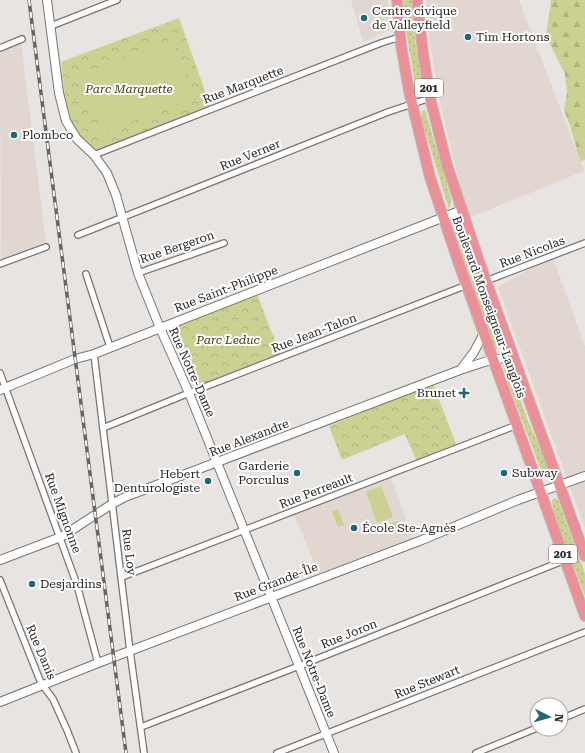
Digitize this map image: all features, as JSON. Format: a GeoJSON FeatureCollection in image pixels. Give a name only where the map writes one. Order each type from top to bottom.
{"type":"FeatureCollection","features":[{"type":"Feature","properties":{"kind":"highway","name":"Boulevard Monseigneur-Langlois"},"geometry":{"type":"LineString","coordinates":[[397,0],[400,37],[412,103],[426,165],[466,284],[585,616]]}},
{"type":"Feature","properties":{"kind":"highway","name":"Boulevard Monseigneur-Langlois"},"geometry":{"type":"LineString","coordinates":[[417,0],[430,98],[442,150],[486,281],[585,556]]}},
{"type":"Feature","properties":{"kind":"street","name":"Rue Notre-Dame"},"geometry":{"type":"LineString","coordinates":[[47,0],[59,93],[66,121],[76,139],[94,155],[107,173],[116,195],[138,273],[160,328],[189,393],[334,753]]}},
{"type":"Feature","properties":{"kind":"street"},"geometry":{"type":"LineString","coordinates":[[51,26],[117,0]]}},
{"type":"Feature","properties":{"kind":"street","name":"Rue Marquette"},"geometry":{"type":"LineString","coordinates":[[94,155],[381,43],[400,37]]}},
{"type":"Feature","properties":{"kind":"street"},"geometry":{"type":"LineString","coordinates":[[0,48],[22,39]]}},
{"type":"Feature","properties":{"kind":"street","name":"Rue Verner"},"geometry":{"type":"LineString","coordinates":[[78,235],[388,112],[430,98]]}},
{"type":"Feature","properties":{"kind":"street","name":"Rue Saint-Philippe"},"geometry":{"type":"LineString","coordinates":[[3,389],[75,359],[94,354],[462,210]]}},
{"type":"Feature","properties":{"kind":"street","name":"Rue Bergeron"},"geometry":{"type":"LineString","coordinates":[[138,273],[224,243]]}},
{"type":"Feature","properties":{"kind":"street","name":"Rue Nicolas"},"geometry":{"type":"LineString","coordinates":[[486,281],[585,243]]}},
{"type":"Feature","properties":{"kind":"street"},"geometry":{"type":"LineString","coordinates":[[0,264],[46,247]]}},
{"type":"Feature","properties":{"kind":"street"},"geometry":{"type":"LineString","coordinates":[[86,274],[110,347]]}},
{"type":"Feature","properties":{"kind":"street","name":"Rue Jean-Talon"},"geometry":{"type":"LineString","coordinates":[[103,428],[466,284]]}},
{"type":"Feature","properties":{"kind":"street"},"geometry":{"type":"LineString","coordinates":[[460,370],[474,352],[484,333]]}},
{"type":"Feature","properties":{"kind":"street","name":"Rue Loy"},"geometry":{"type":"LineString","coordinates":[[94,354],[130,651],[144,753]]}},
{"type":"Feature","properties":{"kind":"street","name":"Rue Alexandre"},"geometry":{"type":"LineString","coordinates":[[0,560],[61,538],[112,504],[126,497],[493,358],[514,358]]}},
{"type":"Feature","properties":{"kind":"street","name":"Rue Mignonne"},"geometry":{"type":"LineString","coordinates":[[0,373],[3,389],[61,538],[77,586],[98,663]]}},
{"type":"Feature","properties":{"kind":"street","name":"Rue Perreault"},"geometry":{"type":"LineString","coordinates":[[122,577],[517,425]]}},
{"type":"Feature","properties":{"kind":"street","name":"Rue Grande-Île"},"geometry":{"type":"LineString","coordinates":[[0,702],[98,663],[422,540],[518,500],[585,476]]}},
{"type":"Feature","properties":{"kind":"street","name":"Rue Joron"},"geometry":{"type":"LineString","coordinates":[[141,726],[299,666],[565,560]]}},
{"type":"Feature","properties":{"kind":"street","name":"Rue Danis"},"geometry":{"type":"LineString","coordinates":[[0,580],[42,685],[53,700],[76,753]]}},
{"type":"Feature","properties":{"kind":"street","name":"Rue Stewart"},"geometry":{"type":"LineString","coordinates":[[276,753],[585,632]]}},
{"type":"Feature","properties":{"kind":"street"},"geometry":{"type":"LineString","coordinates":[[569,716],[585,709]]}},
{"type":"Feature","properties":{"kind":"street"},"geometry":{"type":"LineString","coordinates":[[476,753],[529,731]]}},
{"type":"Feature","properties":{"kind":"shaded area"},"geometry":{"type":"Polygon","coordinates":[[[351,0],[388,0],[389,30],[363,42],[351,0]]]}},
{"type":"Feature","properties":{"kind":"shaded area"},"geometry":{"type":"Polygon","coordinates":[[[426,0],[519,0],[584,171],[468,218],[441,107],[429,38],[426,0]]]}},
{"type":"Feature","properties":{"kind":"shaded area"},"geometry":{"type":"Polygon","coordinates":[[[21,44],[46,242],[1,261],[0,52],[21,44]]]}},
{"type":"Feature","properties":{"kind":"shaded area"},"geometry":{"type":"Polygon","coordinates":[[[552,256],[585,346],[585,528],[498,287],[552,256]]]}},
{"type":"Feature","properties":{"kind":"shaded area","name":"École Ste-Agnès"},"geometry":{"type":"Polygon","coordinates":[[[390,475],[414,543],[321,578],[293,512],[390,475]]]}},
{"type":"Feature","properties":{"kind":"green space"},"geometry":{"type":"Polygon","coordinates":[[[403,0],[411,0],[415,41],[422,85],[422,89],[419,91],[416,89],[404,19],[403,0]]]}},
{"type":"Feature","properties":{"kind":"green space"},"geometry":{"type":"Polygon","coordinates":[[[551,0],[585,0],[585,160],[580,161],[564,110],[567,93],[565,74],[546,36],[551,0]]]}},
{"type":"Feature","properties":{"kind":"green space","name":"Parc Marquette"},"geometry":{"type":"Polygon","coordinates":[[[179,18],[212,111],[94,155],[70,122],[66,108],[61,62],[179,18]]]}},
{"type":"Feature","properties":{"kind":"green space"},"geometry":{"type":"Polygon","coordinates":[[[172,39],[194,97],[102,133],[80,75],[172,39]]]}},
{"type":"Feature","properties":{"kind":"green space"},"geometry":{"type":"Polygon","coordinates":[[[425,110],[451,199],[450,208],[448,206],[421,117],[422,111],[425,110]]]}},
{"type":"Feature","properties":{"kind":"green space"},"geometry":{"type":"Polygon","coordinates":[[[454,222],[458,223],[505,348],[495,349],[454,230],[454,222]]]}},
{"type":"Feature","properties":{"kind":"green space","name":"Parc Leduc"},"geometry":{"type":"Polygon","coordinates":[[[257,294],[280,354],[199,386],[176,327],[257,294]]]}},
{"type":"Feature","properties":{"kind":"green space"},"geometry":{"type":"Polygon","coordinates":[[[505,364],[508,366],[528,421],[549,468],[548,475],[543,475],[506,378],[503,365],[505,364]]]}},
{"type":"Feature","properties":{"kind":"green space"},"geometry":{"type":"Polygon","coordinates":[[[433,384],[456,444],[416,460],[405,434],[342,460],[329,426],[433,384]]]}},
{"type":"Feature","properties":{"kind":"green space"},"geometry":{"type":"Polygon","coordinates":[[[381,486],[393,517],[377,523],[366,492],[381,486]]]}},
{"type":"Feature","properties":{"kind":"green space"},"geometry":{"type":"Polygon","coordinates":[[[556,498],[585,574],[585,596],[553,510],[552,500],[556,498]]]}},
{"type":"Feature","properties":{"kind":"green space"},"geometry":{"type":"Polygon","coordinates":[[[338,509],[344,525],[338,527],[332,511],[338,509]]]}},
{"type":"Feature","properties":{"kind":"green space"},"geometry":{"type":"Polygon","coordinates":[[[398,521],[401,531],[391,534],[388,524],[398,521]]]}},
{"type":"Feature","properties":{"kind":"railway"},"geometry":{"type":"LineString","coordinates":[[29,0],[126,753]]}},
{"type":"Feature","properties":{"kind":"place","name":"Centre civique de Valleyfield"},"geometry":{"type":"Point","coordinates":[364,18]}},
{"type":"Feature","properties":{"kind":"place","name":"Tim Hortons"},"geometry":{"type":"Point","coordinates":[468,37]}},
{"type":"Feature","properties":{"kind":"place","name":"Plombco"},"geometry":{"type":"Point","coordinates":[14,135]}},
{"type":"Feature","properties":{"kind":"place","name":"Brunet"},"geometry":{"type":"Point","coordinates":[464,393]}},
{"type":"Feature","properties":{"kind":"place","name":"Garderie Porculus"},"geometry":{"type":"Point","coordinates":[297,473]}},
{"type":"Feature","properties":{"kind":"place","name":"Subway"},"geometry":{"type":"Point","coordinates":[504,473]}},
{"type":"Feature","properties":{"kind":"place","name":"Hebert Denturologiste"},"geometry":{"type":"Point","coordinates":[208,481]}},
{"type":"Feature","properties":{"kind":"place","name":"École Ste-Agnès"},"geometry":{"type":"Point","coordinates":[354,528]}},
{"type":"Feature","properties":{"kind":"place","name":"Desjardins"},"geometry":{"type":"Point","coordinates":[32,584]}}]}
